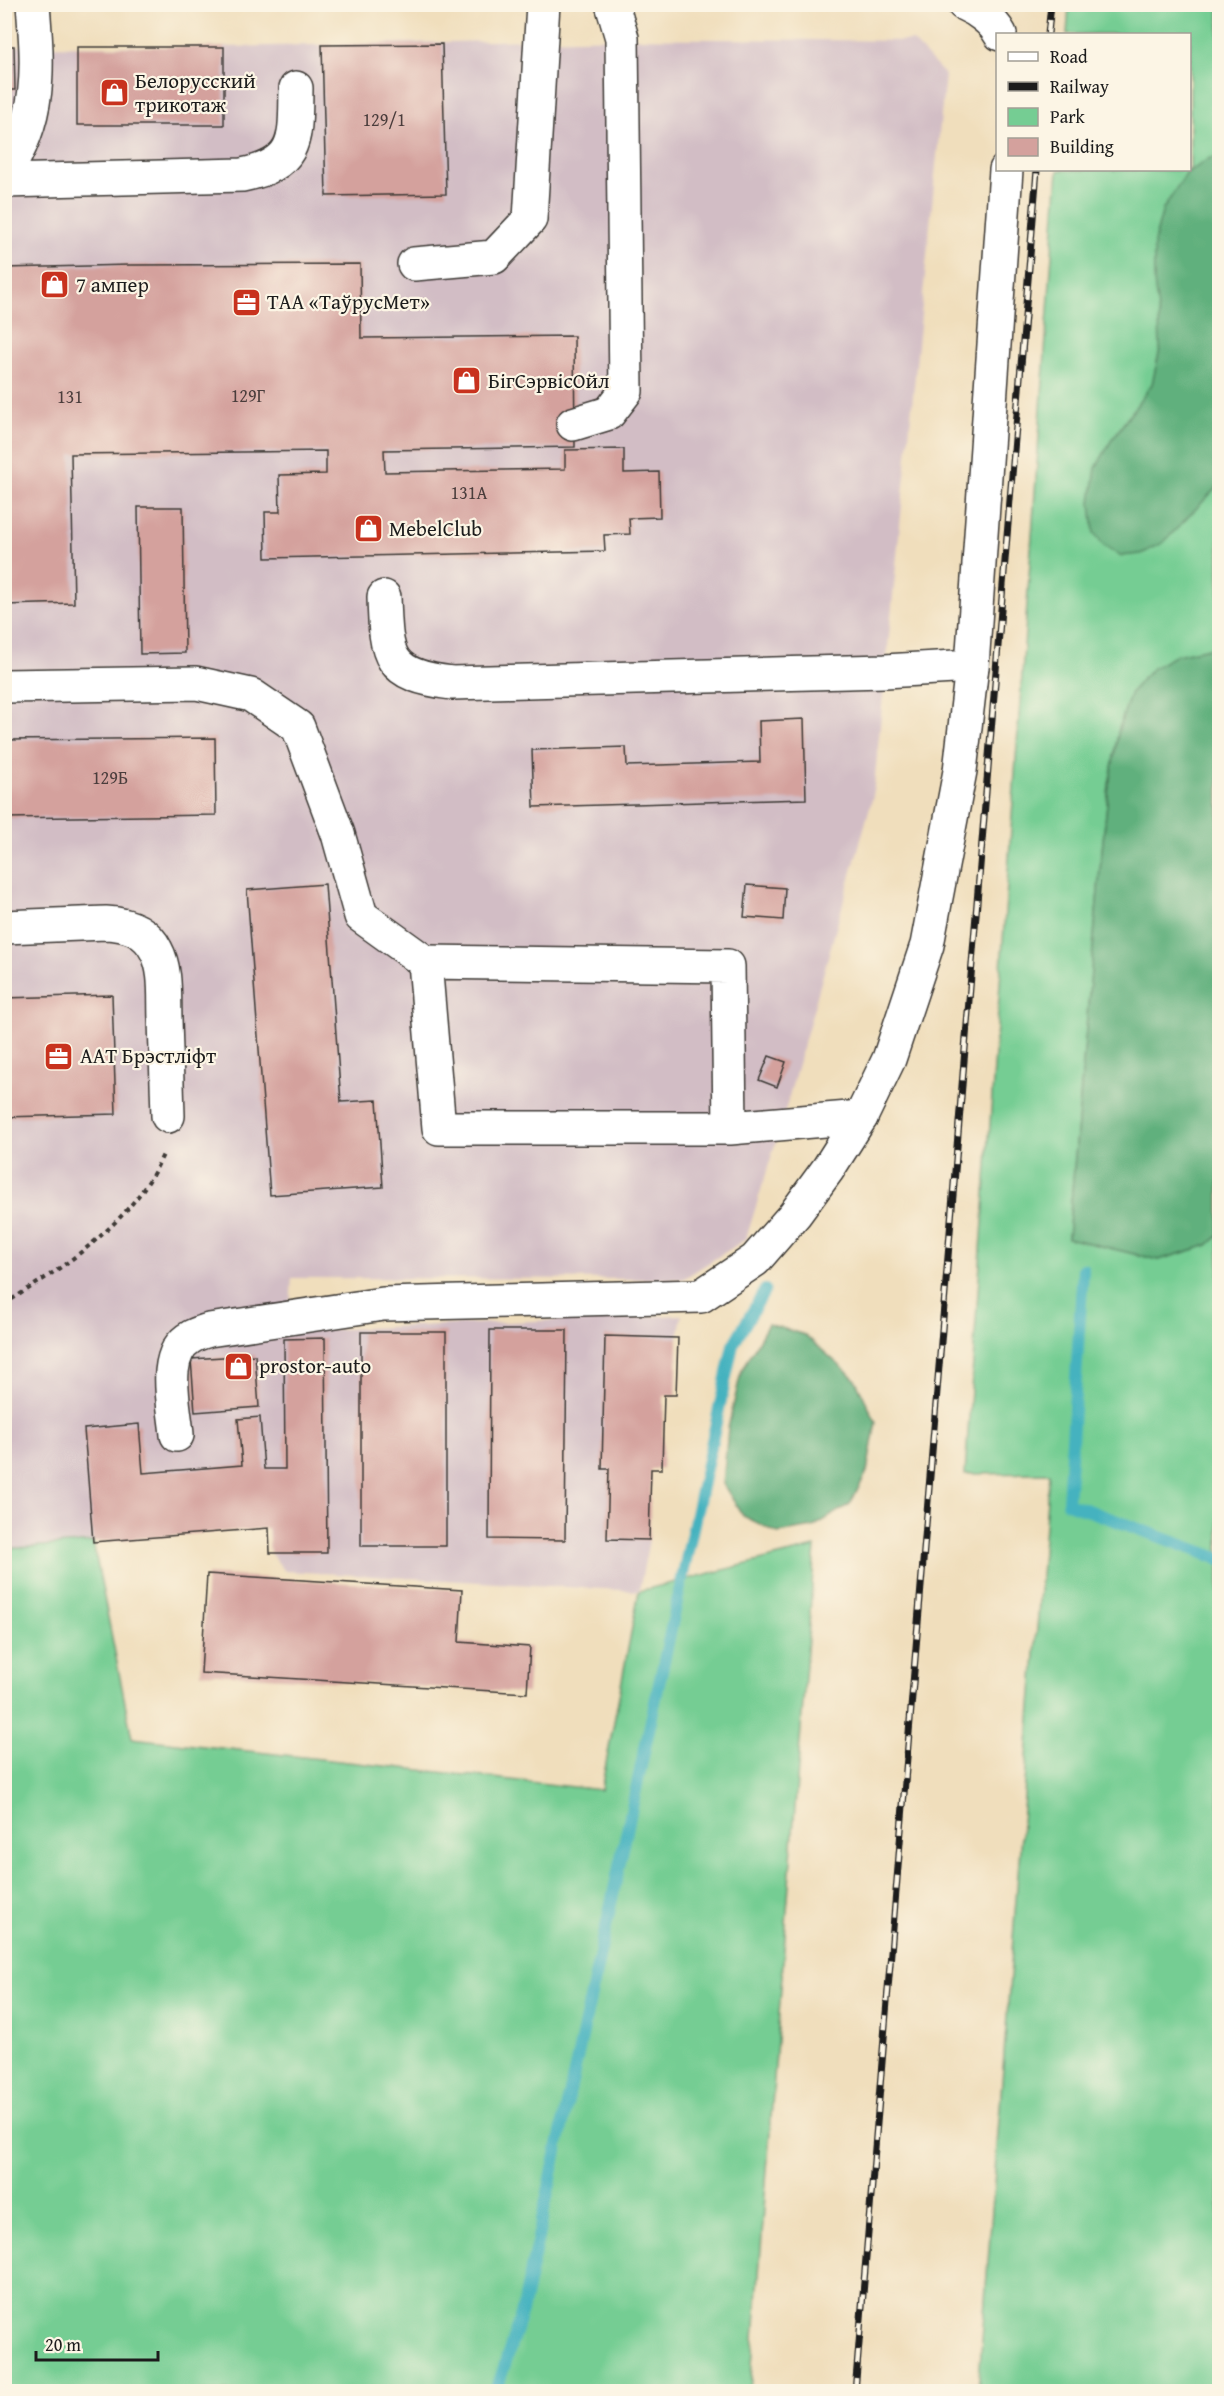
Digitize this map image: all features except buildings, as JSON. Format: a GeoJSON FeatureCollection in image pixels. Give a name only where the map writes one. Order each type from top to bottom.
{"type":"FeatureCollection","features":[{"type":"Feature","properties":{"kind":"lane"},"geometry":{"type":"LineString","coordinates":[[4,174],[18,154],[28,131],[34,106],[36,46],[33,4]]}},
{"type":"Feature","properties":{"kind":"lane"},"geometry":{"type":"LineString","coordinates":[[414,264],[494,257],[530,219],[543,4]]}},
{"type":"Feature","properties":{"kind":"lane"},"geometry":{"type":"LineString","coordinates":[[573,424],[609,414],[626,391],[622,38],[612,4]]}},
{"type":"Feature","properties":{"kind":"lane"},"geometry":{"type":"LineString","coordinates":[[964,4],[973,8],[996,27],[999,33]]}},
{"type":"Feature","properties":{"kind":"lane"},"geometry":{"type":"LineString","coordinates":[[4,181],[242,175],[262,171],[277,163],[295,139],[296,88]]}},
{"type":"Feature","properties":{"kind":"lane"},"geometry":{"type":"LineString","coordinates":[[177,1435],[172,1369],[176,1352],[189,1338],[209,1330],[383,1304],[701,1296],[756,1260],[795,1214],[828,1169],[861,1117],[889,1059],[927,945],[960,771],[972,666],[1006,171]]}},
{"type":"Feature","properties":{"kind":"lane"},"geometry":{"type":"LineString","coordinates":[[384,597],[387,646],[393,661],[408,673],[428,680],[452,683],[885,671],[972,666]]}},
{"type":"Feature","properties":{"kind":"lane"},"geometry":{"type":"LineString","coordinates":[[4,686],[196,683],[251,695],[298,727],[338,834],[361,916],[425,962],[728,966],[730,1128]]}},
{"type":"Feature","properties":{"kind":"lane"},"geometry":{"type":"LineString","coordinates":[[4,927],[106,923],[135,928],[148,938],[157,951],[164,982],[168,1116]]}},
{"type":"Feature","properties":{"kind":"lane"},"geometry":{"type":"LineString","coordinates":[[425,962],[439,1128],[730,1128],[861,1117]]}},
{"type":"Feature","properties":{"kind":"path"},"geometry":{"type":"LineString","coordinates":[[4,1304],[54,1274],[101,1235],[137,1199],[153,1175],[164,1152],[168,1134],[168,1116]]}},
{"type":"Feature","properties":{"kind":"shaded area"},"geometry":{"type":"Polygon","coordinates":[[[622,38],[913,41],[945,75],[873,796],[781,1125],[746,1239],[683,1279],[292,1278],[290,1308],[293,1331],[682,1315],[678,1338],[676,1395],[664,1395],[662,1469],[651,1469],[649,1540],[639,1591],[285,1571],[270,1553],[268,1528],[5,1549],[4,46],[224,47],[622,38]]]}},
{"type":"Feature","properties":{"kind":"green space"},"geometry":{"type":"Polygon","coordinates":[[[1069,5],[1219,5],[1219,646],[1212,649],[1119,728],[1109,785],[1099,879],[1068,1238],[1159,1260],[1208,1245],[1219,1235],[1219,2391],[978,2391],[1049,1473],[965,1474],[1058,171],[1191,171],[1191,33],[1067,33],[1069,5]]]}},
{"type":"Feature","properties":{"kind":"green space"},"geometry":{"type":"Polygon","coordinates":[[[1219,157],[1219,485],[1163,543],[1141,554],[1121,556],[1104,546],[1094,533],[1091,502],[1096,468],[1111,441],[1152,384],[1160,349],[1159,317],[1154,282],[1154,242],[1163,209],[1186,174],[1210,158],[1219,157]]]}},
{"type":"Feature","properties":{"kind":"green space"},"geometry":{"type":"Polygon","coordinates":[[[1219,646],[1219,1235],[1208,1245],[1159,1260],[1068,1238],[1099,879],[1109,785],[1119,728],[1131,692],[1151,669],[1176,655],[1219,646]]]}},
{"type":"Feature","properties":{"kind":"green space"},"geometry":{"type":"Polygon","coordinates":[[[768,1324],[805,1335],[855,1379],[876,1422],[867,1472],[850,1504],[813,1527],[778,1533],[743,1516],[723,1484],[728,1428],[741,1372],[768,1324]]]}},
{"type":"Feature","properties":{"kind":"green space"},"geometry":{"type":"Polygon","coordinates":[[[93,1542],[132,1738],[601,1790],[639,1591],[815,1547],[750,2391],[5,2392],[5,1549],[93,1542]]]}},
{"type":"Feature","properties":{"kind":"waterway"},"geometry":{"type":"LineString","coordinates":[[1083,1269],[1068,1503],[1220,1559]]}},
{"type":"Feature","properties":{"kind":"waterway"},"geometry":{"type":"LineString","coordinates":[[496,2392],[522,2311],[733,1345],[765,1290]]}},
{"type":"Feature","properties":{"kind":"railway"},"geometry":{"type":"LineString","coordinates":[[1048,33],[1051,4]]}},
{"type":"Feature","properties":{"kind":"railway"},"geometry":{"type":"LineString","coordinates":[[855,2392],[1037,171]]}},
{"type":"Feature","properties":{"kind":"place","name":"Белорусский трикотаж"},"geometry":{"type":"Point","coordinates":[114,93]}},
{"type":"Feature","properties":{"kind":"place","name":"7 ампер"},"geometry":{"type":"Point","coordinates":[55,285]}},
{"type":"Feature","properties":{"kind":"place","name":"ТАА «ТаўрусМет»"},"geometry":{"type":"Point","coordinates":[246,302]}},
{"type":"Feature","properties":{"kind":"place","name":"БігСэрвісОйл"},"geometry":{"type":"Point","coordinates":[467,381]}},
{"type":"Feature","properties":{"kind":"place","name":"MebelClub"},"geometry":{"type":"Point","coordinates":[368,529]}},
{"type":"Feature","properties":{"kind":"place","name":"ААТ Брэстліфт"},"geometry":{"type":"Point","coordinates":[59,1056]}},
{"type":"Feature","properties":{"kind":"place","name":"prostor-auto"},"geometry":{"type":"Point","coordinates":[238,1366]}}]}
